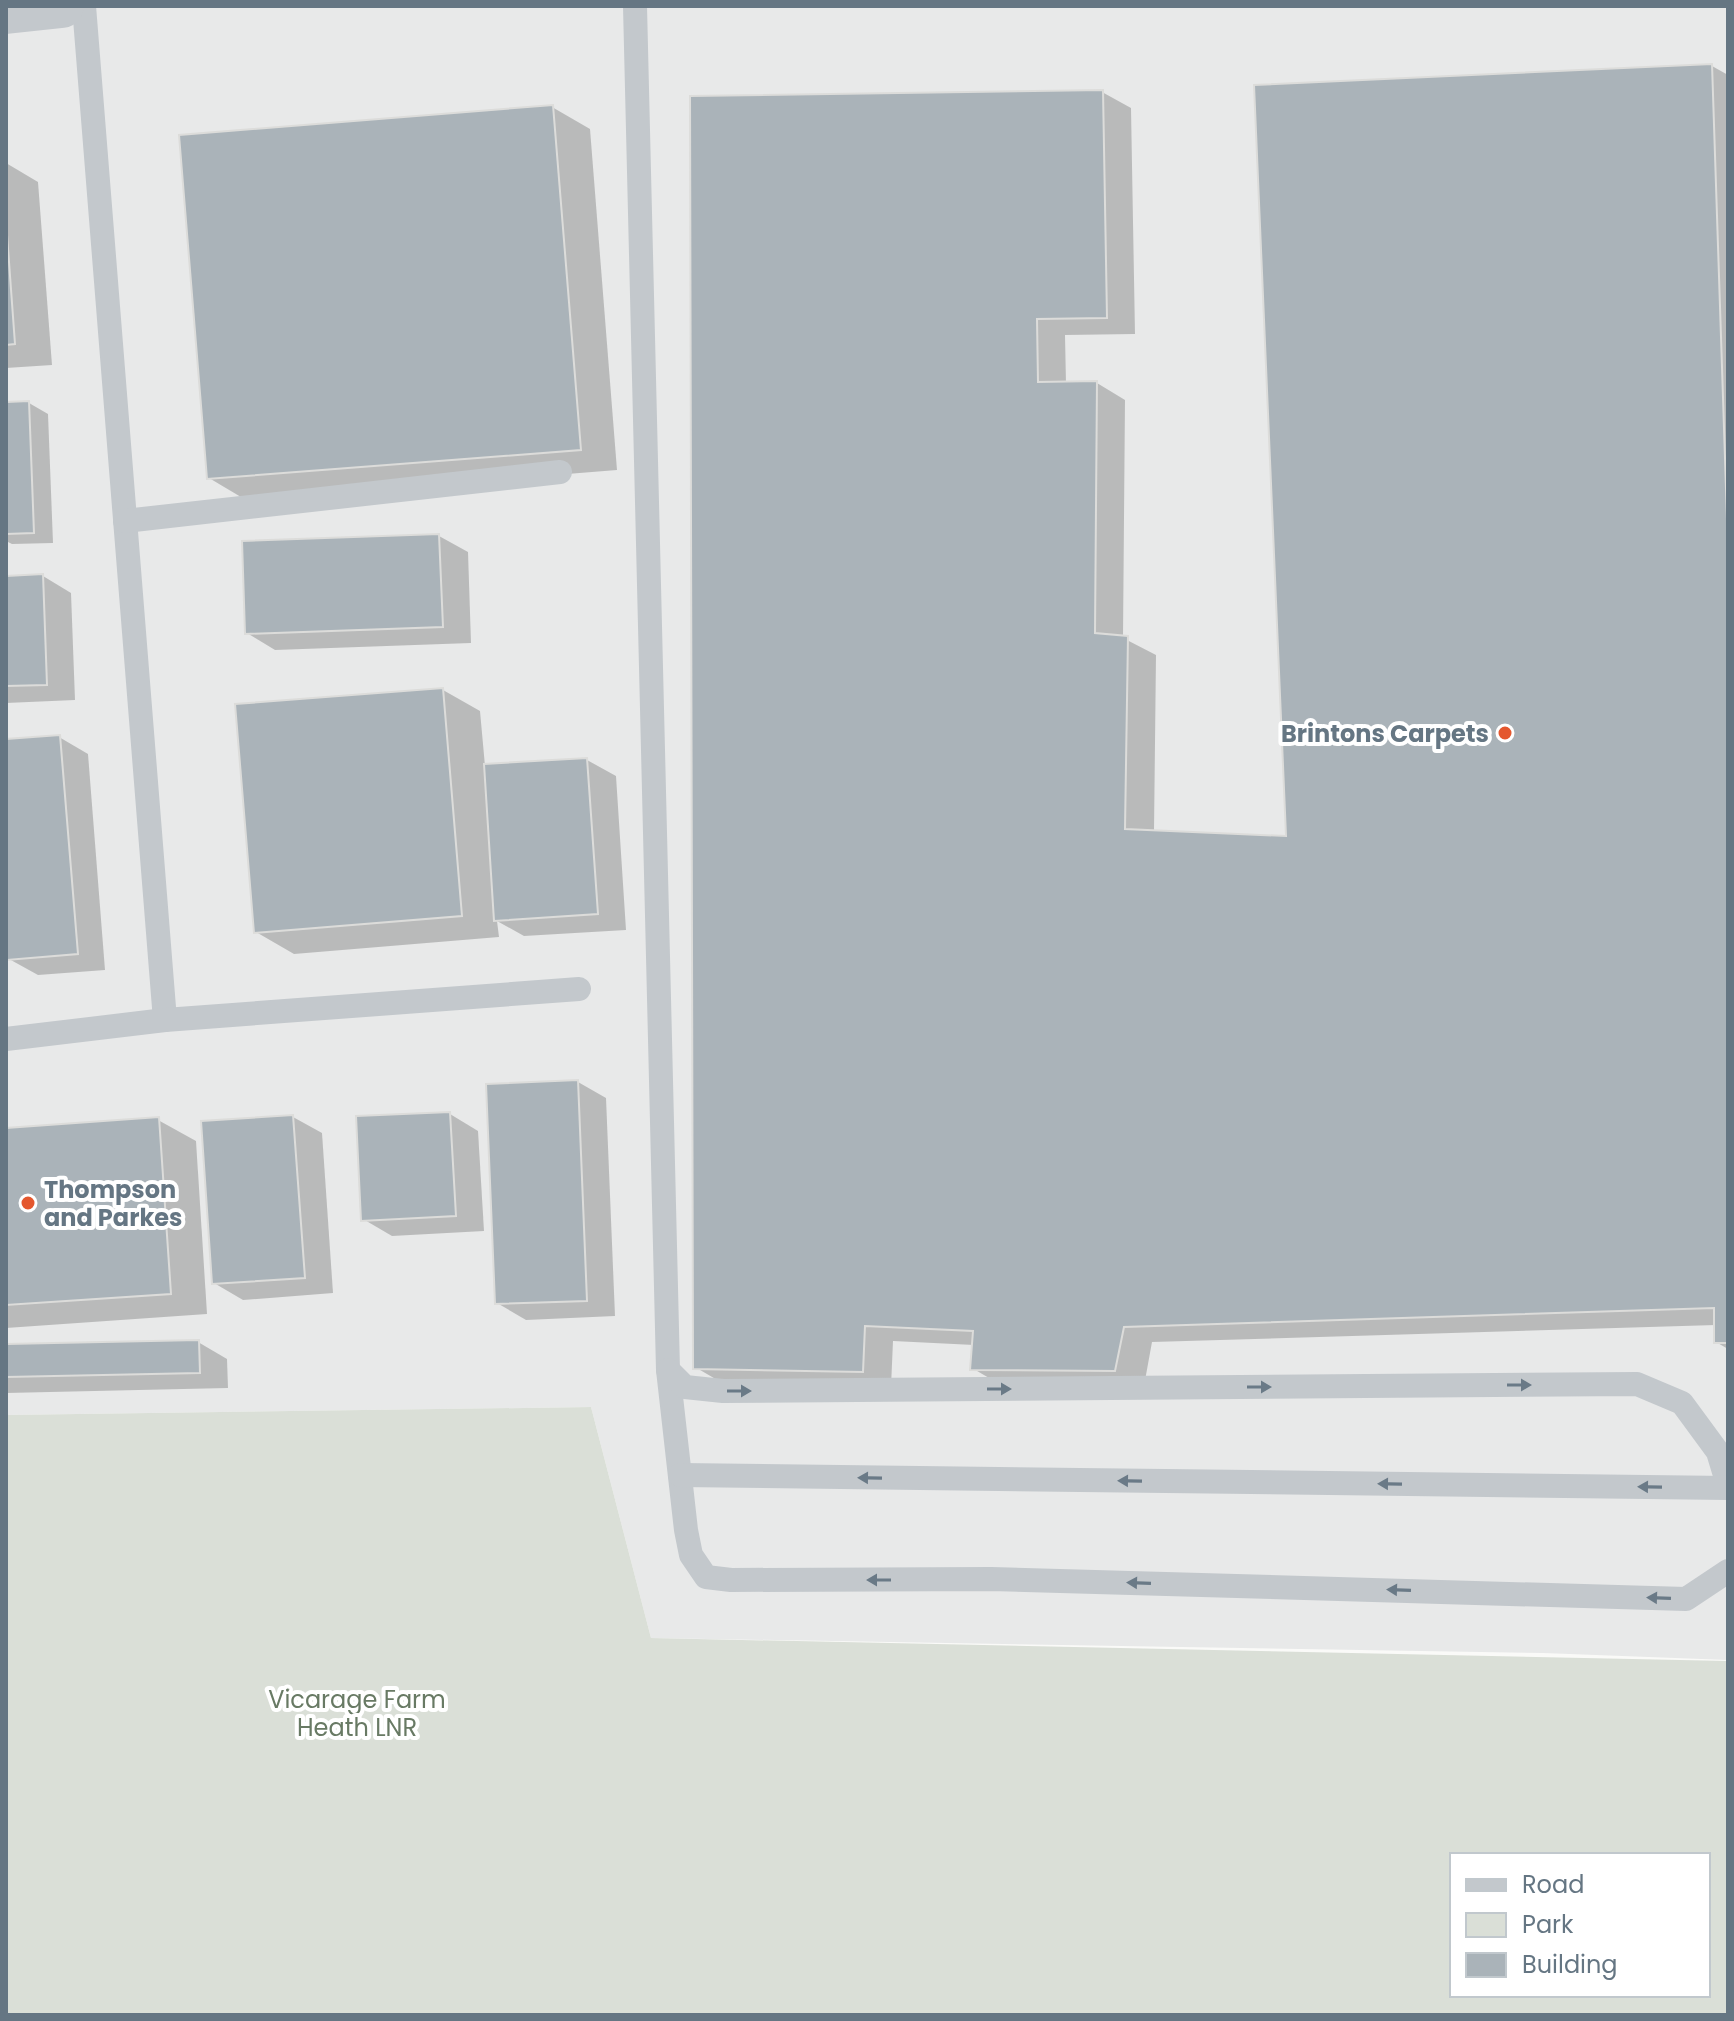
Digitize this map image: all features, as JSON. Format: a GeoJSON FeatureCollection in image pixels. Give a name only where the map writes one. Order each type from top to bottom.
{"type":"FeatureCollection","features":[{"type":"Feature","properties":{"kind":"street"},"geometry":{"type":"LineString","coordinates":[[6,12],[62,6]]}},
{"type":"Feature","properties":{"kind":"lane"},"geometry":{"type":"LineString","coordinates":[[84,6],[165,1020]]}},
{"type":"Feature","properties":{"kind":"lane"},"geometry":{"type":"LineString","coordinates":[[635,6],[668,1370],[691,1555],[706,1577],[731,1580],[991,1579],[1686,1599],[1728,1571]]}},
{"type":"Feature","properties":{"kind":"lane"},"geometry":{"type":"LineString","coordinates":[[125,521],[560,472]]}},
{"type":"Feature","properties":{"kind":"lane"},"geometry":{"type":"LineString","coordinates":[[6,1039],[165,1020],[579,989]]}},
{"type":"Feature","properties":{"kind":"lane"},"geometry":{"type":"LineString","coordinates":[[668,1370],[685,1387],[723,1391],[1637,1384],[1682,1403],[1718,1452],[1728,1487],[680,1475]]}},
{"type":"Feature","properties":{"kind":"shaded area"},"geometry":{"type":"Polygon","coordinates":[[[62,6],[1728,6],[1728,1660],[1543,1653],[651,1638],[591,1407],[6,1415],[6,12],[62,6]]]}},
{"type":"Feature","properties":{"kind":"green space","name":"Vicarage Farm Heath LNR"},"geometry":{"type":"Polygon","coordinates":[[[591,1407],[651,1638],[1728,1661],[1728,2015],[6,2015],[6,1415],[591,1407]]]}},
{"type":"Feature","properties":{"kind":"building","name":"Brintons Carpets"},"geometry":{"type":"Polygon","coordinates":[[[1712,64],[1728,549],[1728,1343],[1714,1343],[1714,1308],[1124,1327],[1115,1371],[970,1370],[973,1331],[865,1326],[863,1372],[693,1369],[690,96],[1103,90],[1107,318],[1037,319],[1038,382],[1097,381],[1095,633],[1128,636],[1125,829],[1286,836],[1254,85],[1712,64]]]}},
{"type":"Feature","properties":{"kind":"building"},"geometry":{"type":"Polygon","coordinates":[[[553,105],[581,450],[207,479],[179,135],[553,105]]]}},
{"type":"Feature","properties":{"kind":"building"},"geometry":{"type":"Polygon","coordinates":[[[6,221],[15,344],[6,345],[6,221]]]}},
{"type":"Feature","properties":{"kind":"building"},"geometry":{"type":"Polygon","coordinates":[[[29,401],[34,533],[6,534],[6,402],[29,401]]]}},
{"type":"Feature","properties":{"kind":"building"},"geometry":{"type":"Polygon","coordinates":[[[439,534],[443,627],[245,634],[242,541],[439,534]]]}},
{"type":"Feature","properties":{"kind":"building"},"geometry":{"type":"Polygon","coordinates":[[[43,574],[47,685],[6,686],[6,576],[43,574]]]}},
{"type":"Feature","properties":{"kind":"building"},"geometry":{"type":"Polygon","coordinates":[[[443,688],[462,916],[254,933],[235,704],[443,688]]]}},
{"type":"Feature","properties":{"kind":"building"},"geometry":{"type":"Polygon","coordinates":[[[60,735],[78,954],[7,960],[6,739],[60,735]]]}},
{"type":"Feature","properties":{"kind":"building"},"geometry":{"type":"Polygon","coordinates":[[[587,758],[598,914],[494,921],[484,764],[587,758]]]}},
{"type":"Feature","properties":{"kind":"building"},"geometry":{"type":"Polygon","coordinates":[[[578,1080],[587,1301],[495,1304],[486,1084],[578,1080]]]}},
{"type":"Feature","properties":{"kind":"building"},"geometry":{"type":"Polygon","coordinates":[[[450,1112],[456,1216],[361,1221],[356,1116],[450,1112]]]}},
{"type":"Feature","properties":{"kind":"building"},"geometry":{"type":"Polygon","coordinates":[[[293,1115],[305,1278],[212,1284],[201,1121],[293,1115]]]}},
{"type":"Feature","properties":{"kind":"building"},"geometry":{"type":"Polygon","coordinates":[[[159,1117],[171,1294],[6,1305],[6,1128],[159,1117]]]}},
{"type":"Feature","properties":{"kind":"building"},"geometry":{"type":"Polygon","coordinates":[[[199,1340],[200,1373],[6,1377],[6,1344],[199,1340]]]}},
{"type":"Feature","properties":{"kind":"place","name":"Brintons Carpets"},"geometry":{"type":"Point","coordinates":[1505,733]}},
{"type":"Feature","properties":{"kind":"place","name":"Thompson and Parkes"},"geometry":{"type":"Point","coordinates":[28,1203]}}]}
